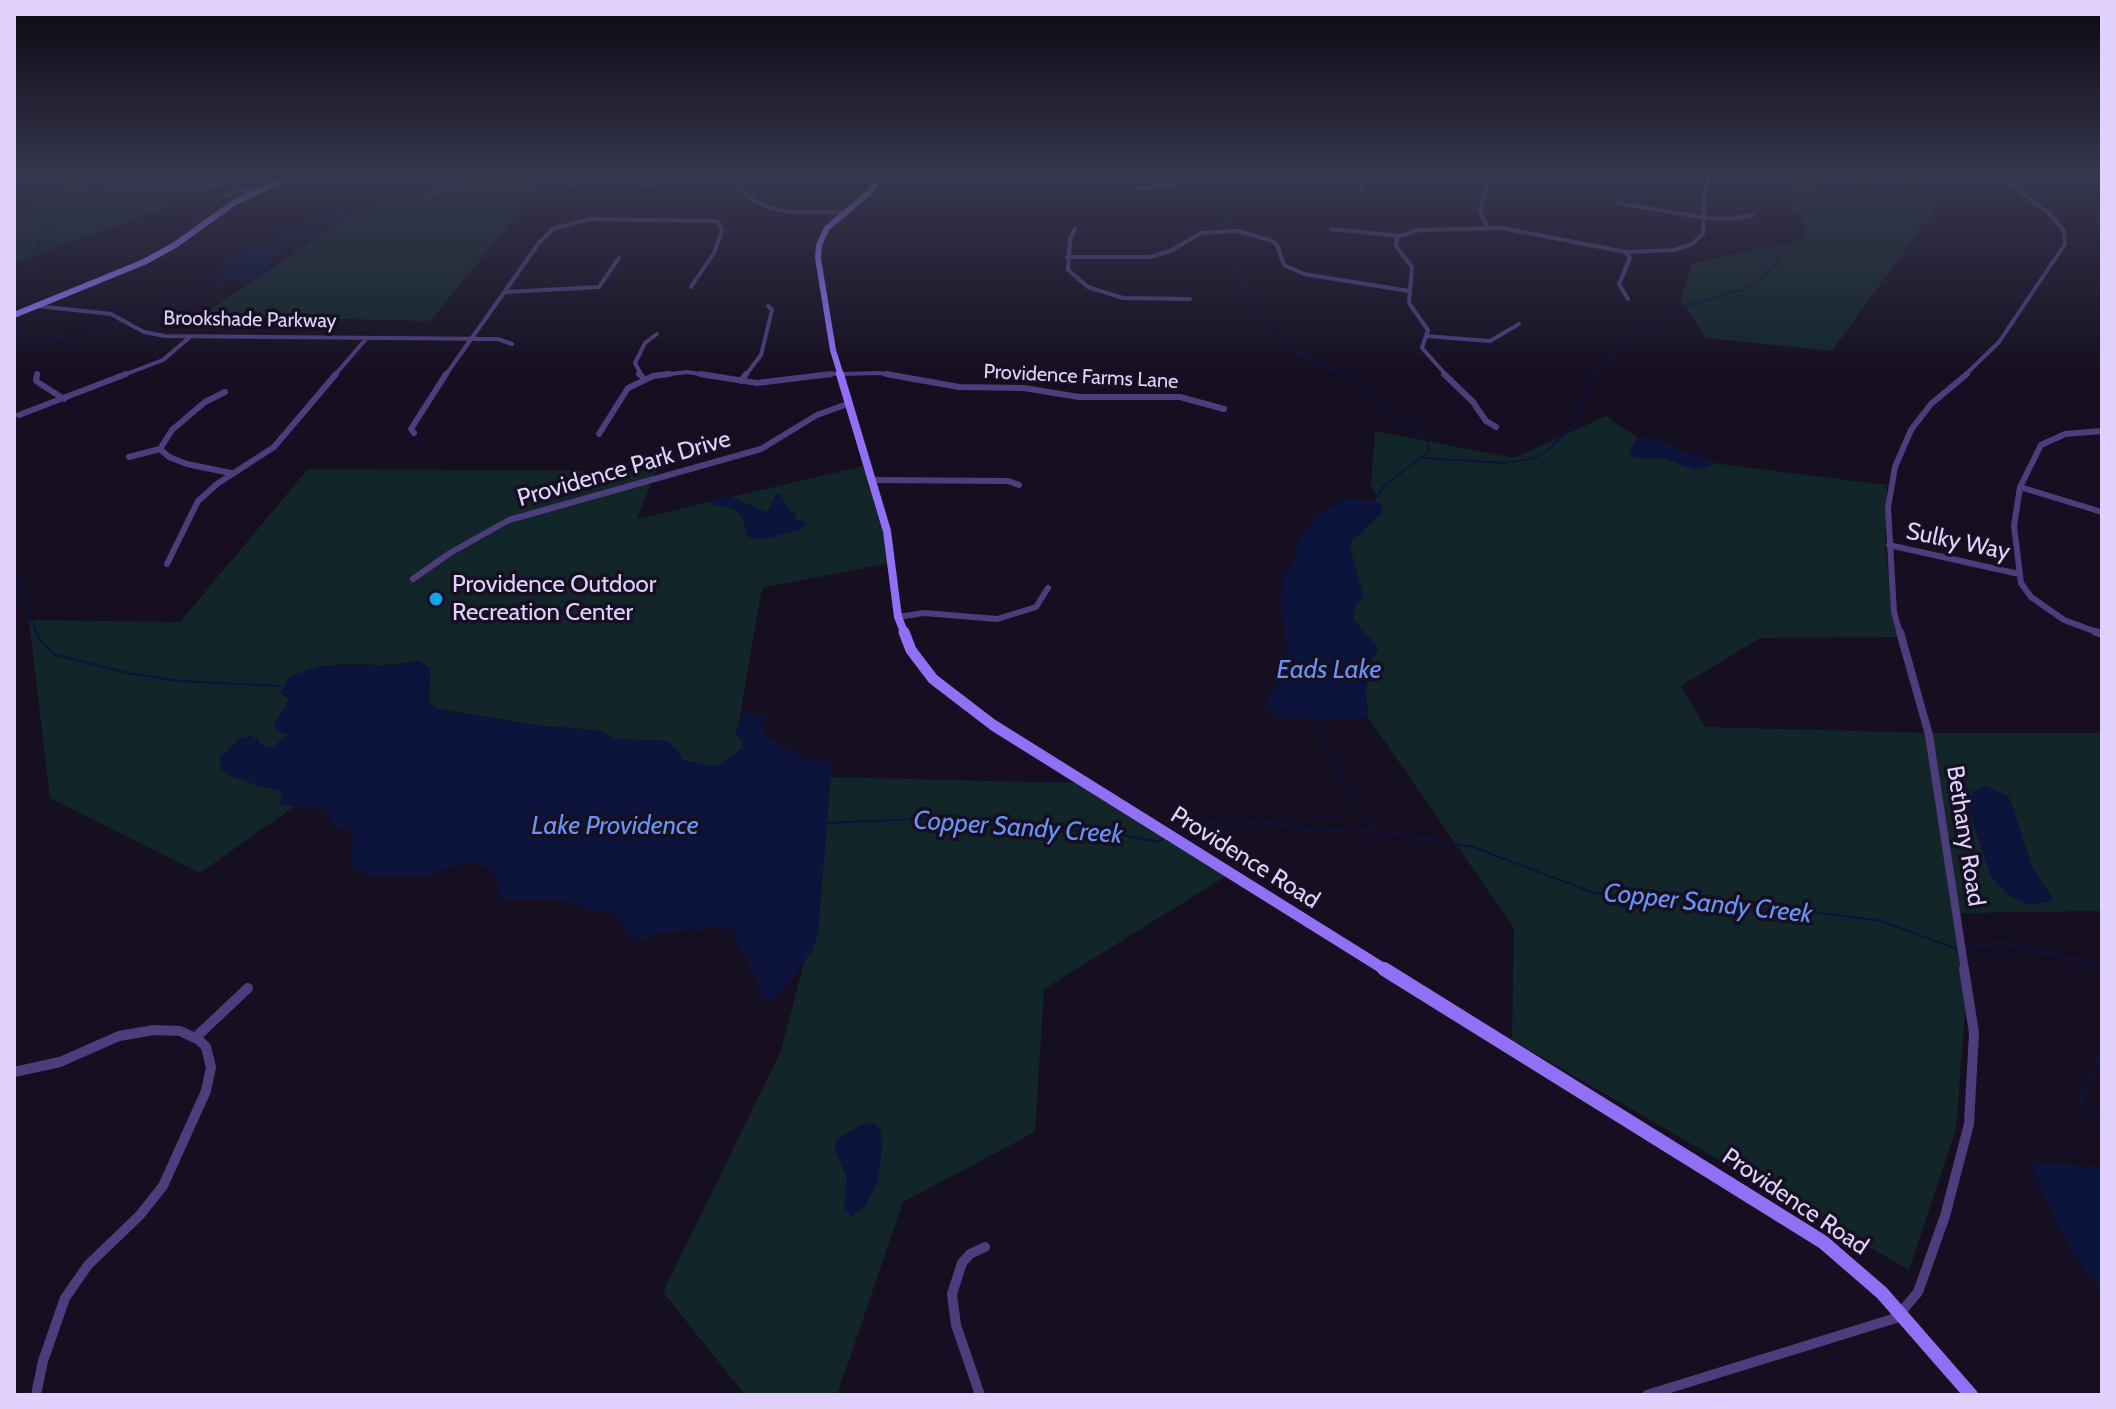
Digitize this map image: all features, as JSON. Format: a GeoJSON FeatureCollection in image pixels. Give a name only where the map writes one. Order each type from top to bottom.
{"type":"FeatureCollection","features":[{"type":"Feature","properties":{"kind":"street"},"geometry":{"type":"LineString","coordinates":[[14,315],[152,258],[174,244]]}},
{"type":"Feature","properties":{"kind":"street"},"geometry":{"type":"LineString","coordinates":[[414,433],[411,429],[468,340],[540,244]]}},
{"type":"Feature","properties":{"kind":"street"},"geometry":{"type":"LineString","coordinates":[[691,287],[717,244]]}},
{"type":"Feature","properties":{"kind":"street","name":"Providence Road"},"geometry":{"type":"LineString","coordinates":[[821,244],[818,251],[830,331],[887,531],[898,617],[911,650],[933,679],[993,725],[1350,950],[1809,1232],[1860,1272],[1971,1395]]}},
{"type":"Feature","properties":{"kind":"street"},"geometry":{"type":"LineString","coordinates":[[1071,244],[1068,270],[1075,279],[1107,295],[1137,299],[1190,299]]}},
{"type":"Feature","properties":{"kind":"street"},"geometry":{"type":"LineString","coordinates":[[1067,257],[1158,256],[1181,244]]}},
{"type":"Feature","properties":{"kind":"street"},"geometry":{"type":"LineString","coordinates":[[1273,244],[1284,265],[1304,274],[1409,291]]}},
{"type":"Feature","properties":{"kind":"street"},"geometry":{"type":"LineString","coordinates":[[1397,244],[1412,267],[1409,303],[1428,330],[1422,348],[1426,356],[1473,402],[1486,421],[1496,427]]}},
{"type":"Feature","properties":{"kind":"street"},"geometry":{"type":"LineString","coordinates":[[1589,244],[1624,251],[1663,251],[1691,244]]}},
{"type":"Feature","properties":{"kind":"street","name":"Bethany Road"},"geometry":{"type":"LineString","coordinates":[[1901,1314],[1918,1292],[1929,1266],[1964,1154],[1975,1064],[1965,967],[1929,735],[1894,612],[1889,545],[1891,480],[1899,453],[1911,430],[1931,404],[1983,361],[1999,342],[2061,254],[2065,244]]}},
{"type":"Feature","properties":{"kind":"street"},"geometry":{"type":"LineString","coordinates":[[1624,251],[1630,258],[1619,284],[1628,299]]}},
{"type":"Feature","properties":{"kind":"street"},"geometry":{"type":"LineString","coordinates":[[506,292],[599,287],[619,258]]}},
{"type":"Feature","properties":{"kind":"street","name":"Brookshade Parkway"},"geometry":{"type":"LineString","coordinates":[[37,306],[111,314],[144,332],[191,337],[498,339],[512,344]]}},
{"type":"Feature","properties":{"kind":"street"},"geometry":{"type":"LineString","coordinates":[[741,381],[761,355],[772,310],[768,306]]}},
{"type":"Feature","properties":{"kind":"street"},"geometry":{"type":"LineString","coordinates":[[1426,336],[1490,341],[1519,324]]}},
{"type":"Feature","properties":{"kind":"street"},"geometry":{"type":"LineString","coordinates":[[599,434],[624,392],[645,379],[637,372],[635,363],[645,343],[657,334]]}},
{"type":"Feature","properties":{"kind":"street"},"geometry":{"type":"LineString","coordinates":[[19,415],[163,360],[191,337]]}},
{"type":"Feature","properties":{"kind":"street"},"geometry":{"type":"LineString","coordinates":[[167,564],[198,501],[231,473],[274,447],[366,339]]}},
{"type":"Feature","properties":{"kind":"street","name":"Providence Farms Lane"},"geometry":{"type":"LineString","coordinates":[[645,379],[676,372],[777,383],[841,374],[880,373],[959,387],[1024,388],[1079,397],[1180,397],[1224,409]]}},
{"type":"Feature","properties":{"kind":"street"},"geometry":{"type":"LineString","coordinates":[[37,374],[36,381],[64,399]]}},
{"type":"Feature","properties":{"kind":"street"},"geometry":{"type":"LineString","coordinates":[[129,457],[160,449],[172,430],[205,402],[225,392]]}},
{"type":"Feature","properties":{"kind":"street","name":"Providence Park Drive"},"geometry":{"type":"LineString","coordinates":[[413,579],[450,553],[509,520],[761,449],[817,415],[850,403]]}},
{"type":"Feature","properties":{"kind":"street"},"geometry":{"type":"LineString","coordinates":[[2102,431],[2065,434],[2037,449],[2020,487],[2014,526],[2019,574],[2024,590],[2040,606],[2072,624],[2102,634]]}},
{"type":"Feature","properties":{"kind":"street"},"geometry":{"type":"LineString","coordinates":[[160,449],[169,457],[187,464],[231,473]]}},
{"type":"Feature","properties":{"kind":"street"},"geometry":{"type":"LineString","coordinates":[[872,480],[1008,481],[1019,485]]}},
{"type":"Feature","properties":{"kind":"street"},"geometry":{"type":"LineString","coordinates":[[2020,487],[2102,512]]}},
{"type":"Feature","properties":{"kind":"street","name":"Sulky Way"},"geometry":{"type":"LineString","coordinates":[[1889,545],[2019,574]]}},
{"type":"Feature","properties":{"kind":"street"},"geometry":{"type":"LineString","coordinates":[[898,617],[924,613],[997,619],[1036,607],[1048,588]]}},
{"type":"Feature","properties":{"kind":"street"},"geometry":{"type":"LineString","coordinates":[[195,1038],[248,988]]}},
{"type":"Feature","properties":{"kind":"street"},"geometry":{"type":"LineString","coordinates":[[14,1072],[60,1062],[119,1036],[139,1031],[180,1031],[195,1038],[210,1056],[210,1079],[181,1152],[153,1200],[88,1265],[65,1298],[43,1361],[36,1395]]}},
{"type":"Feature","properties":{"kind":"street"},"geometry":{"type":"LineString","coordinates":[[980,1395],[956,1325],[952,1294],[957,1271],[965,1258],[985,1247]]}},
{"type":"Feature","properties":{"kind":"street"},"geometry":{"type":"LineString","coordinates":[[1647,1395],[1872,1327],[1901,1314]]}},
{"type":"Feature","properties":{"kind":"green space"},"geometry":{"type":"Polygon","coordinates":[[[14,244],[67,244],[14,263],[14,244]]]}},
{"type":"Feature","properties":{"kind":"green space"},"geometry":{"type":"Polygon","coordinates":[[[308,244],[493,244],[430,321],[201,316],[308,244]]]}},
{"type":"Feature","properties":{"kind":"green space"},"geometry":{"type":"Polygon","coordinates":[[[1783,244],[1909,244],[1832,351],[1706,338],[1680,300],[1692,263],[1783,244]]]}},
{"type":"Feature","properties":{"kind":"green space"},"geometry":{"type":"Polygon","coordinates":[[[1606,416],[1665,457],[1887,485],[1885,547],[1898,637],[1760,638],[1681,686],[1705,727],[1931,733],[2102,733],[2102,911],[1960,913],[1967,985],[1956,1129],[1909,1270],[1512,1040],[1514,928],[1363,710],[1364,634],[1351,615],[1350,516],[1377,497],[1371,486],[1375,431],[1514,458],[1606,416]]]}},
{"type":"Feature","properties":{"kind":"green space"},"geometry":{"type":"Polygon","coordinates":[[[868,465],[890,563],[762,588],[739,721],[743,748],[716,767],[682,760],[667,741],[616,739],[597,730],[540,726],[437,709],[429,701],[428,681],[419,661],[385,665],[341,664],[333,665],[289,699],[286,706],[289,733],[280,743],[272,748],[261,745],[257,738],[220,758],[222,764],[259,786],[279,790],[282,795],[280,804],[295,806],[200,873],[50,798],[29,620],[180,622],[308,469],[656,471],[637,519],[868,465]]]}},
{"type":"Feature","properties":{"kind":"green space"},"geometry":{"type":"Polygon","coordinates":[[[821,777],[1079,783],[1231,873],[1044,989],[1035,1132],[903,1202],[837,1395],[745,1395],[663,1292],[781,1051],[811,936],[825,840],[821,777]]]}},
{"type":"Feature","properties":{"kind":"water"},"geometry":{"type":"Polygon","coordinates":[[[266,244],[287,248],[270,262],[266,273],[257,279],[215,277],[236,254],[266,244]]]}},
{"type":"Feature","properties":{"kind":"water"},"geometry":{"type":"Polygon","coordinates":[[[1648,437],[1708,460],[1712,465],[1696,470],[1665,459],[1636,458],[1629,454],[1635,441],[1648,437]]]}},
{"type":"Feature","properties":{"kind":"water"},"geometry":{"type":"Polygon","coordinates":[[[776,494],[781,495],[789,510],[796,514],[795,519],[807,523],[802,529],[761,540],[748,537],[742,516],[733,509],[712,504],[710,500],[729,496],[767,512],[776,494]]]}},
{"type":"Feature","properties":{"kind":"water","name":"Eads Lake"},"geometry":{"type":"Polygon","coordinates":[[[1346,499],[1380,502],[1383,512],[1352,541],[1351,551],[1364,596],[1356,605],[1353,619],[1378,647],[1378,652],[1369,663],[1370,676],[1366,688],[1368,712],[1365,718],[1353,719],[1279,718],[1266,706],[1289,662],[1280,600],[1284,574],[1291,567],[1299,540],[1315,517],[1346,499]]]}},
{"type":"Feature","properties":{"kind":"water","name":"Lake Providence"},"geometry":{"type":"Polygon","coordinates":[[[419,661],[431,668],[429,701],[437,709],[540,726],[597,730],[616,739],[667,741],[679,752],[682,760],[716,767],[743,748],[743,742],[735,735],[742,715],[750,713],[767,716],[761,724],[767,736],[806,760],[832,761],[818,935],[812,951],[787,985],[774,999],[763,998],[754,972],[736,944],[735,931],[724,927],[662,932],[640,941],[628,933],[613,913],[588,910],[573,903],[550,899],[504,900],[500,896],[494,871],[483,866],[465,862],[426,876],[396,877],[373,876],[354,870],[351,863],[354,836],[350,831],[333,827],[326,811],[280,804],[282,795],[279,790],[228,775],[221,769],[220,758],[240,738],[252,735],[261,745],[272,748],[288,734],[279,732],[273,726],[289,700],[280,693],[290,676],[320,666],[419,661]]]}},
{"type":"Feature","properties":{"kind":"water"},"geometry":{"type":"Polygon","coordinates":[[[1986,786],[2008,796],[2011,801],[2033,868],[2052,897],[2051,902],[2028,905],[2008,895],[1991,877],[1968,808],[1973,791],[1986,786]]]}},
{"type":"Feature","properties":{"kind":"water"},"geometry":{"type":"Polygon","coordinates":[[[874,1123],[881,1131],[878,1181],[865,1207],[851,1217],[844,1208],[847,1179],[835,1149],[837,1139],[863,1124],[874,1123]]]}},
{"type":"Feature","properties":{"kind":"water"},"geometry":{"type":"Polygon","coordinates":[[[2036,1162],[2102,1168],[2102,1291],[2079,1262],[2060,1230],[2032,1167],[2036,1162]]]}},
{"type":"Feature","properties":{"kind":"waterway"},"geometry":{"type":"LineString","coordinates":[[22,308],[39,244]]}},
{"type":"Feature","properties":{"kind":"waterway"},"geometry":{"type":"LineString","coordinates":[[1225,244],[1258,319],[1276,339],[1345,377],[1426,438],[1429,451],[1383,487],[1374,501]]}},
{"type":"Feature","properties":{"kind":"waterway"},"geometry":{"type":"LineString","coordinates":[[1422,458],[1504,463],[1535,458],[1547,451],[1577,422],[1588,380],[1632,337],[1672,310],[1748,288],[1771,270],[1778,260],[1778,251],[1789,244]]}},
{"type":"Feature","properties":{"kind":"waterway"},"geometry":{"type":"LineString","coordinates":[[132,319],[228,278]]}},
{"type":"Feature","properties":{"kind":"waterway"},"geometry":{"type":"LineString","coordinates":[[14,335],[21,314]]}},
{"type":"Feature","properties":{"kind":"waterway"},"geometry":{"type":"LineString","coordinates":[[14,350],[121,323]]}},
{"type":"Feature","properties":{"kind":"waterway","name":"Copper Sandy Creek"},"geometry":{"type":"LineString","coordinates":[[14,583],[31,602],[29,614],[39,639],[53,654],[127,673],[180,681],[281,686]]}},
{"type":"Feature","properties":{"kind":"waterway"},"geometry":{"type":"LineString","coordinates":[[1317,717],[1318,727],[1340,775],[1371,830]]}},
{"type":"Feature","properties":{"kind":"waterway","name":"Copper Sandy Creek"},"geometry":{"type":"LineString","coordinates":[[825,823],[944,818],[1031,830],[1103,831],[1158,842],[1163,839]]}},
{"type":"Feature","properties":{"kind":"waterway","name":"Copper Sandy Creek"},"geometry":{"type":"LineString","coordinates":[[1173,832],[1188,824],[1225,820],[1286,824],[1303,830],[1389,832],[1473,847],[1594,893],[1698,906],[1813,912],[1881,921],[1957,949]]}},
{"type":"Feature","properties":{"kind":"waterway","name":"Copper Sandy Creek"},"geometry":{"type":"LineString","coordinates":[[1963,950],[2000,942],[2102,966]]}},
{"type":"Feature","properties":{"kind":"waterway"},"geometry":{"type":"LineString","coordinates":[[2102,1050],[2080,1100],[2102,1122]]}},
{"type":"Feature","properties":{"kind":"place","name":"Providence Outdoor Recreation Center"},"geometry":{"type":"Point","coordinates":[436,599]}}]}
